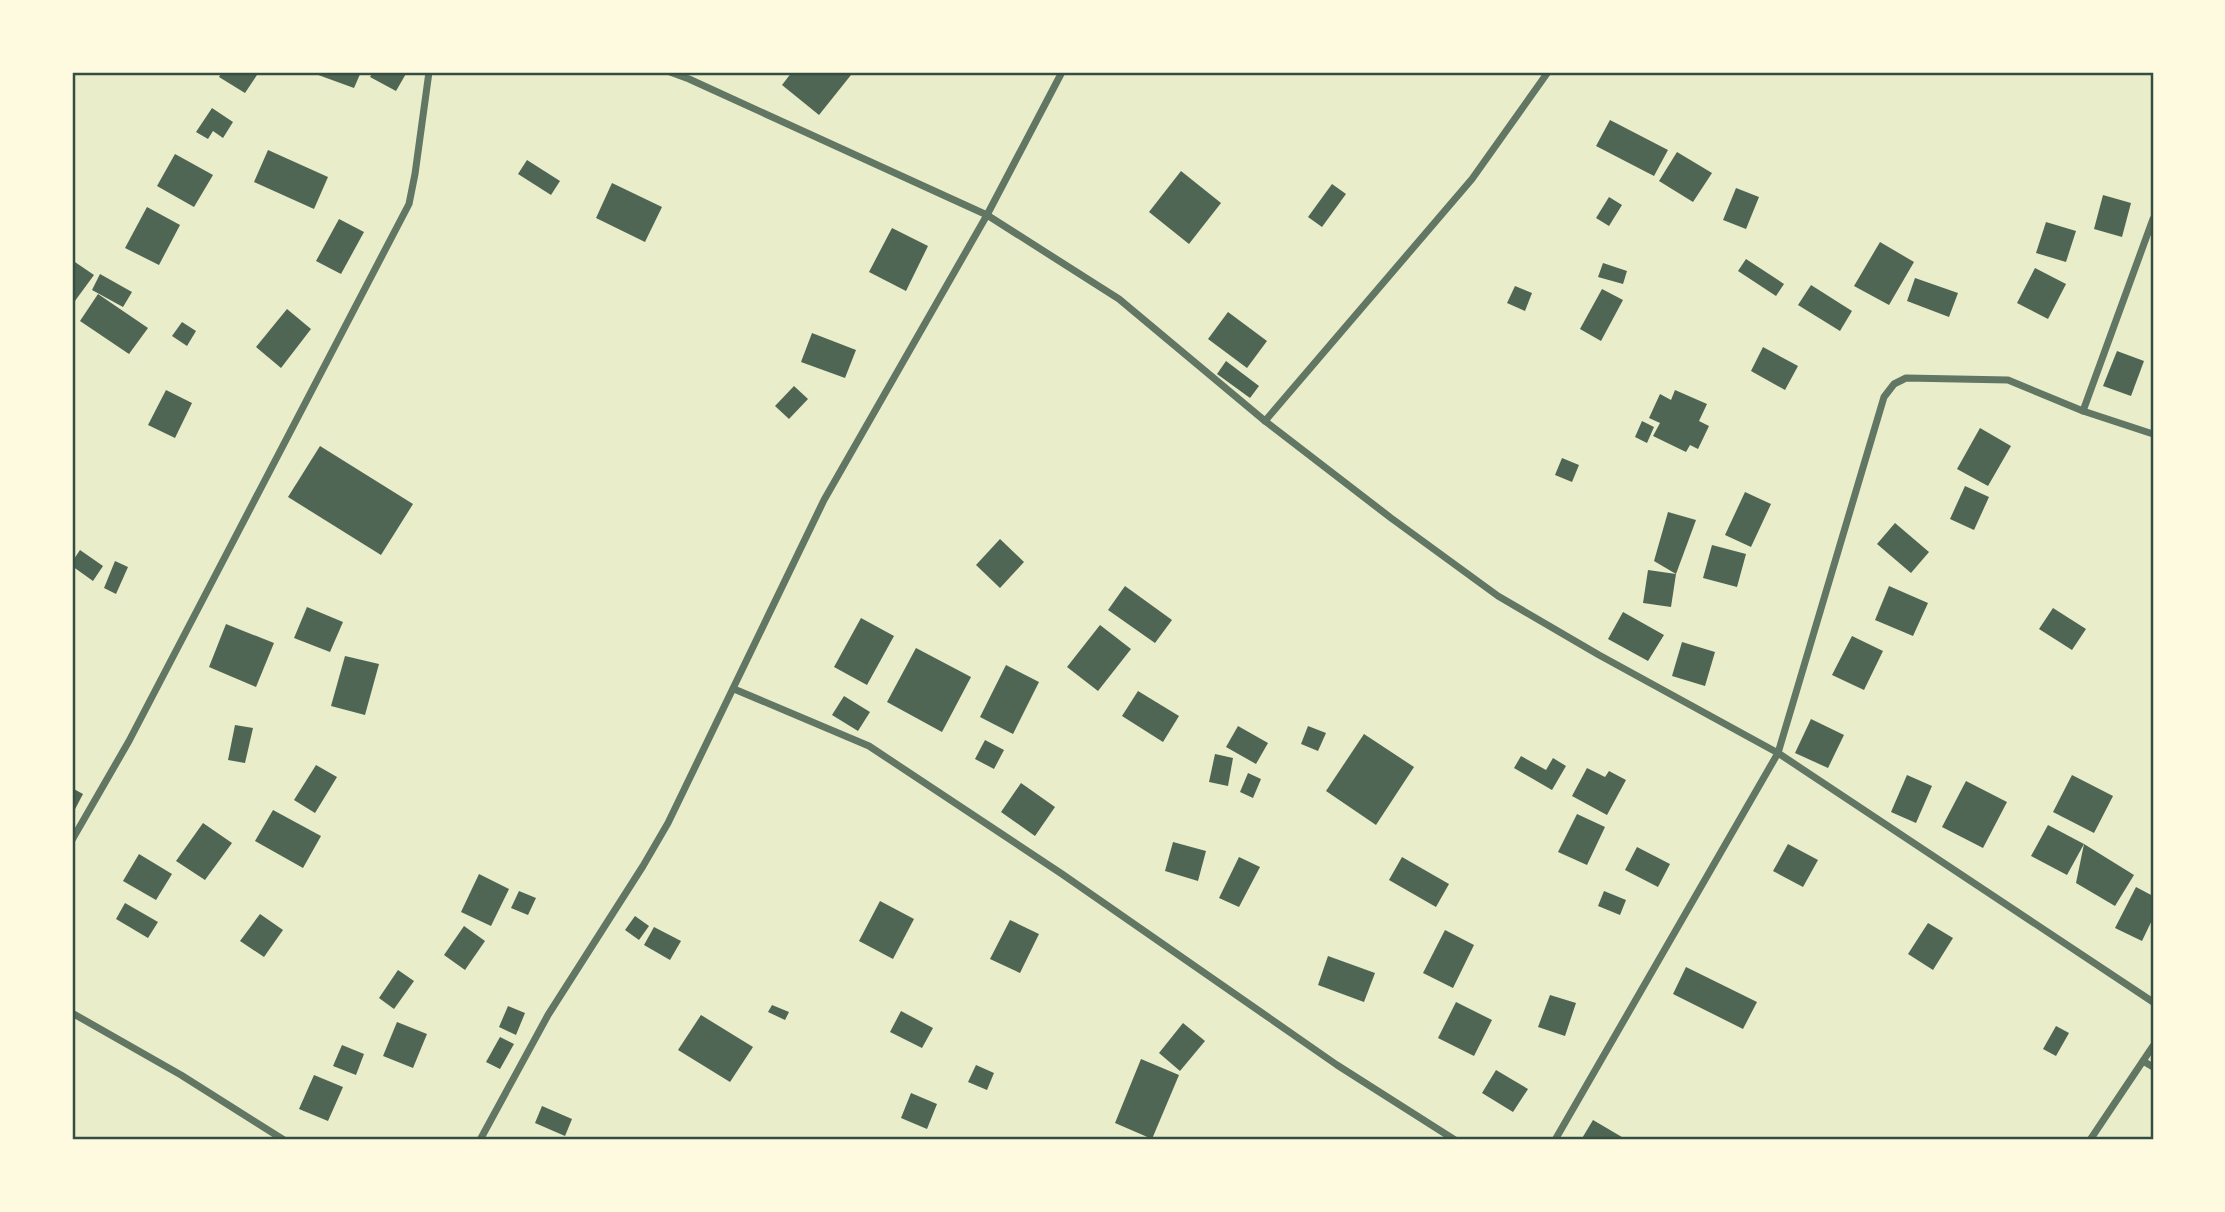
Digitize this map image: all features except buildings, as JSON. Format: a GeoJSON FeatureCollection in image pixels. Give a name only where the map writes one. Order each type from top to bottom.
{"type":"FeatureCollection","features":[{"type":"Feature","properties":{"kind":"street"},"geometry":{"type":"LineString","coordinates":[[72,840],[129,741],[409,204],[429,72]]}},
{"type":"Feature","properties":{"kind":"street"},"geometry":{"type":"LineString","coordinates":[[670,72],[691,75],[987,215],[1119,299],[1265,421],[1498,596],[1778,753],[2153,1002]]}},
{"type":"Feature","properties":{"kind":"street"},"geometry":{"type":"LineString","coordinates":[[480,1140],[548,1015],[668,823],[824,500],[987,215],[1062,72]]}},
{"type":"Feature","properties":{"kind":"street"},"geometry":{"type":"LineString","coordinates":[[1265,421],[1472,179],[1548,72]]}},
{"type":"Feature","properties":{"kind":"street"},"geometry":{"type":"LineString","coordinates":[[2082,411],[2153,219]]}},
{"type":"Feature","properties":{"kind":"street"},"geometry":{"type":"LineString","coordinates":[[1555,1140],[1778,753],[1884,397],[1894,384],[1906,378],[2008,380],[2082,411],[2153,435]]}},
{"type":"Feature","properties":{"kind":"street"},"geometry":{"type":"LineString","coordinates":[[734,689],[869,746],[1062,874],[1337,1065],[1455,1140]]}},
{"type":"Feature","properties":{"kind":"street"},"geometry":{"type":"LineString","coordinates":[[72,1013],[181,1074],[284,1140]]}},
{"type":"Feature","properties":{"kind":"street"},"geometry":{"type":"LineString","coordinates":[[2090,1140],[2153,1046]]}},
{"type":"Feature","properties":{"kind":"street"},"geometry":{"type":"LineString","coordinates":[[2143,1061],[2153,1067]]}}]}
